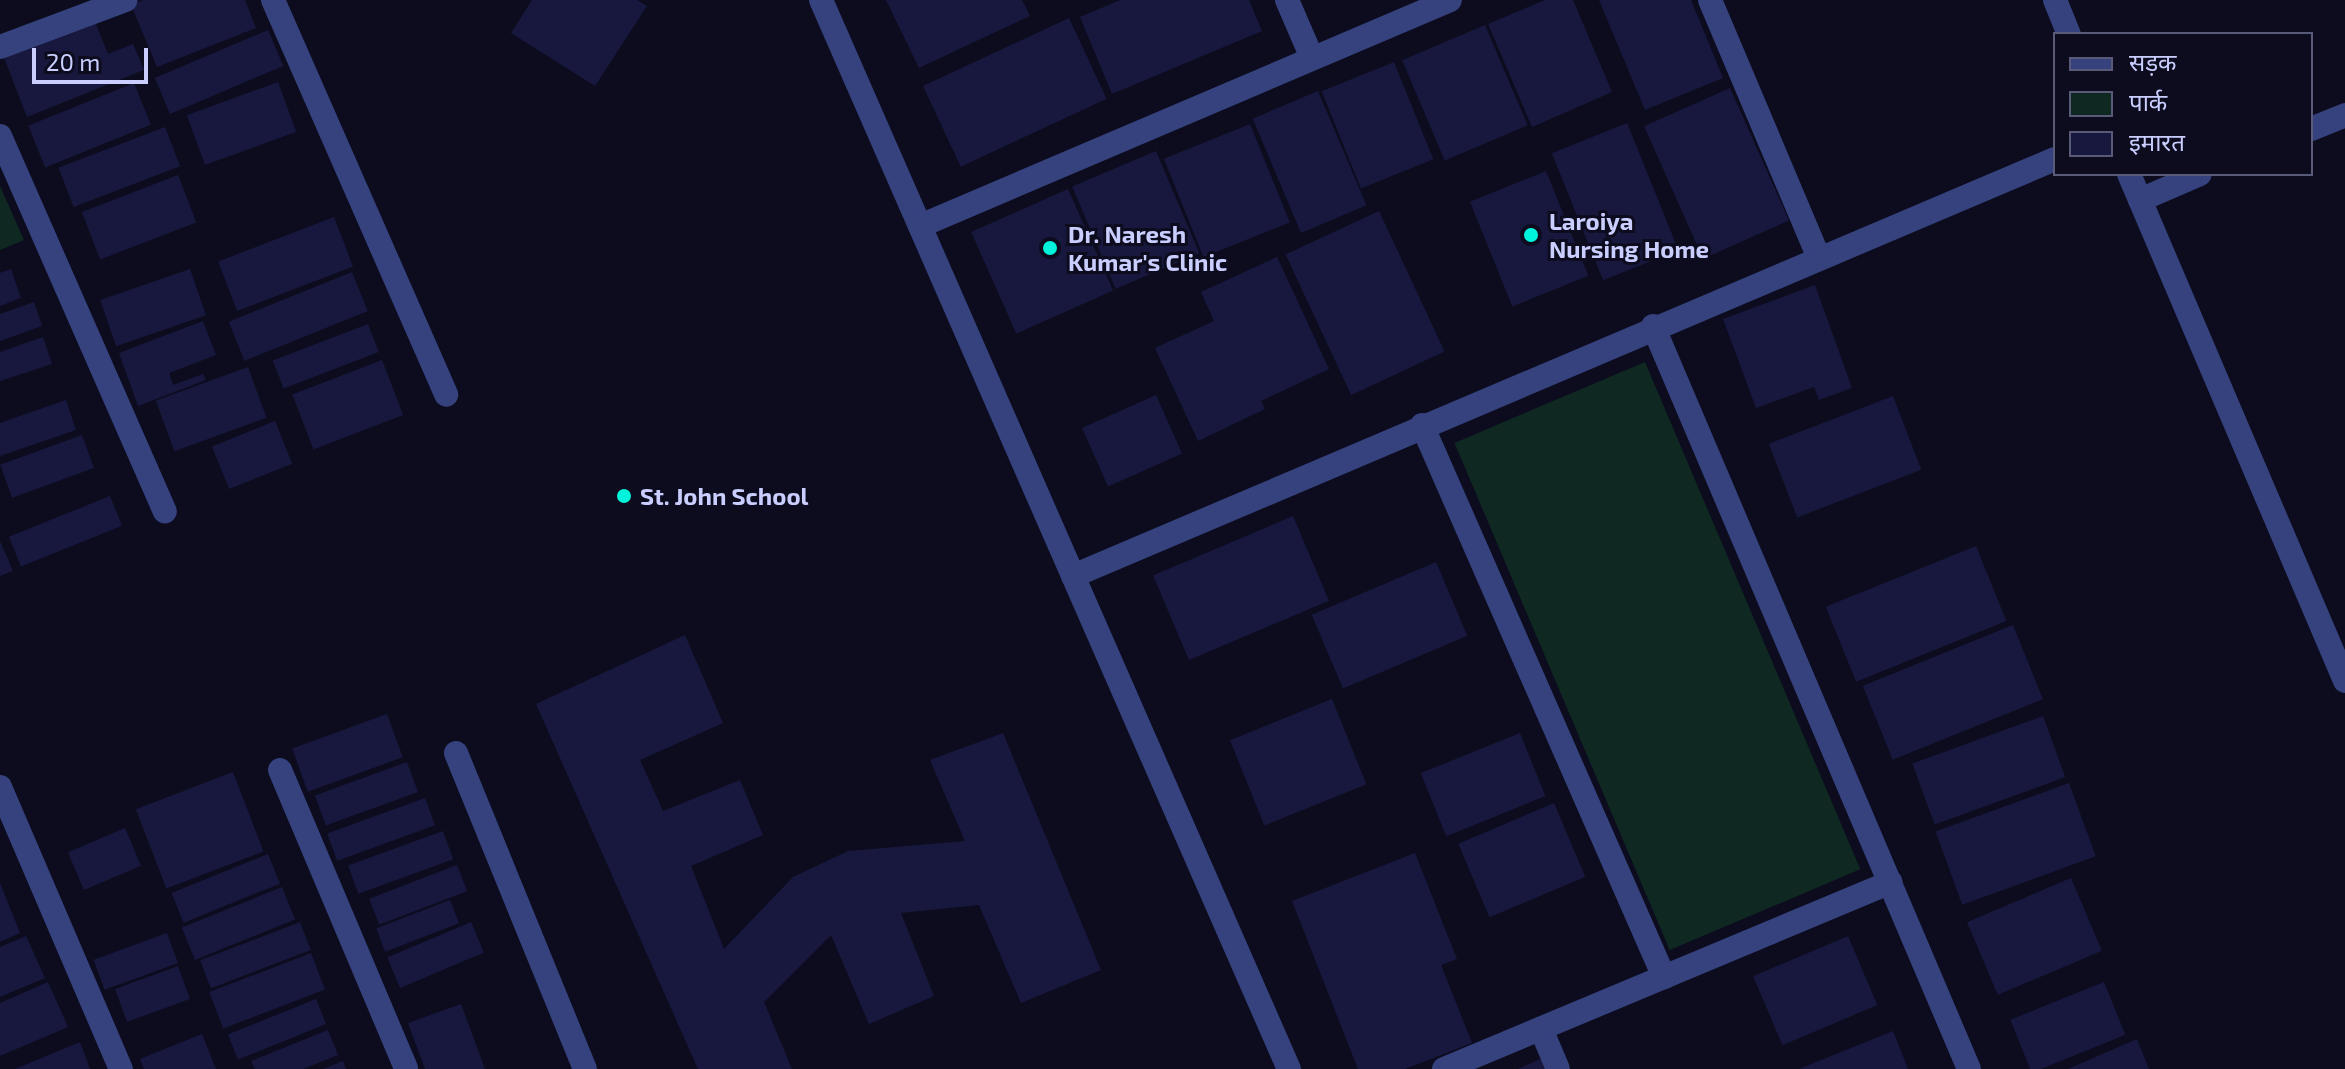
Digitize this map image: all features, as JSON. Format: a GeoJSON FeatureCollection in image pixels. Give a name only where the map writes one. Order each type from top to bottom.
{"type":"FeatureCollection","features":[{"type":"Feature","properties":{"kind":"street"},"geometry":{"type":"LineString","coordinates":[[0,47],[126,0]]}},
{"type":"Feature","properties":{"kind":"street"},"geometry":{"type":"LineString","coordinates":[[273,0],[446,395]]}},
{"type":"Feature","properties":{"kind":"street"},"geometry":{"type":"LineString","coordinates":[[821,0],[1289,1069]]}},
{"type":"Feature","properties":{"kind":"street"},"geometry":{"type":"LineString","coordinates":[[1287,0],[1312,58]]}},
{"type":"Feature","properties":{"kind":"street"},"geometry":{"type":"LineString","coordinates":[[920,226],[1450,0]]}},
{"type":"Feature","properties":{"kind":"street"},"geometry":{"type":"LineString","coordinates":[[1710,0],[1818,256]]}},
{"type":"Feature","properties":{"kind":"street"},"geometry":{"type":"LineString","coordinates":[[2055,0],[2068,32]]}},
{"type":"Feature","properties":{"kind":"street"},"geometry":{"type":"LineString","coordinates":[[2313,128],[2345,115]]}},
{"type":"Feature","properties":{"kind":"street"},"geometry":{"type":"LineString","coordinates":[[0,136],[165,511]]}},
{"type":"Feature","properties":{"kind":"street"},"geometry":{"type":"LineString","coordinates":[[1073,576],[1653,326],[2053,160]]}},
{"type":"Feature","properties":{"kind":"street"},"geometry":{"type":"LineString","coordinates":[[2130,176],[2345,681]]}},
{"type":"Feature","properties":{"kind":"street"},"geometry":{"type":"LineString","coordinates":[[2140,200],[2195,176]]}},
{"type":"Feature","properties":{"kind":"street"},"geometry":{"type":"LineString","coordinates":[[1653,326],[1969,1069]]}},
{"type":"Feature","properties":{"kind":"street"},"geometry":{"type":"LineString","coordinates":[[1422,425],[1664,977]]}},
{"type":"Feature","properties":{"kind":"street"},"geometry":{"type":"LineString","coordinates":[[456,753],[585,1069]]}},
{"type":"Feature","properties":{"kind":"street"},"geometry":{"type":"LineString","coordinates":[[280,770],[406,1069]]}},
{"type":"Feature","properties":{"kind":"street"},"geometry":{"type":"LineString","coordinates":[[0,787],[121,1069]]}},
{"type":"Feature","properties":{"kind":"street"},"geometry":{"type":"LineString","coordinates":[[1444,1069],[1890,882]]}},
{"type":"Feature","properties":{"kind":"street"},"geometry":{"type":"LineString","coordinates":[[1541,1029],[1558,1069]]}},
{"type":"Feature","properties":{"kind":"green space"},"geometry":{"type":"Polygon","coordinates":[[[0,186],[24,240],[0,250],[0,186]]]}},
{"type":"Feature","properties":{"kind":"green space"},"geometry":{"type":"Polygon","coordinates":[[[1645,362],[1860,869],[1670,950],[1454,443],[1645,362]]]}},
{"type":"Feature","properties":{"kind":"building"},"geometry":{"type":"Polygon","coordinates":[[[143,0],[245,0],[256,28],[157,67],[131,5],[143,0]]]}},
{"type":"Feature","properties":{"kind":"building"},"geometry":{"type":"Polygon","coordinates":[[[532,0],[637,0],[647,6],[595,86],[511,33],[532,0]]]}},
{"type":"Feature","properties":{"kind":"building"},"geometry":{"type":"Polygon","coordinates":[[[886,0],[1022,0],[1030,16],[919,68],[886,0]]]}},
{"type":"Feature","properties":{"kind":"building"},"geometry":{"type":"Polygon","coordinates":[[[1120,0],[1249,0],[1262,31],[1112,94],[1080,17],[1120,0]]]}},
{"type":"Feature","properties":{"kind":"building"},"geometry":{"type":"Polygon","coordinates":[[[1545,0],[1573,0],[1612,92],[1532,127],[1488,24],[1545,0]]]}},
{"type":"Feature","properties":{"kind":"building"},"geometry":{"type":"Polygon","coordinates":[[[1599,0],[1691,0],[1723,78],[1645,110],[1599,0]]]}},
{"type":"Feature","properties":{"kind":"building"},"geometry":{"type":"Polygon","coordinates":[[[1069,18],[1107,99],[961,167],[923,86],[1069,18]]]}},
{"type":"Feature","properties":{"kind":"building"},"geometry":{"type":"Polygon","coordinates":[[[94,19],[108,54],[133,44],[144,70],[27,117],[3,55],[94,19]]]}},
{"type":"Feature","properties":{"kind":"building"},"geometry":{"type":"Polygon","coordinates":[[[1485,25],[1528,125],[1445,161],[1402,60],[1485,25]]]}},
{"type":"Feature","properties":{"kind":"building"},"geometry":{"type":"Polygon","coordinates":[[[268,30],[283,66],[170,114],[155,78],[268,30]]]}},
{"type":"Feature","properties":{"kind":"building"},"geometry":{"type":"Polygon","coordinates":[[[1394,62],[1433,159],[1361,189],[1322,91],[1394,62]]]}},
{"type":"Feature","properties":{"kind":"building"},"geometry":{"type":"Polygon","coordinates":[[[278,82],[296,132],[205,165],[187,115],[278,82]]]}},
{"type":"Feature","properties":{"kind":"building"},"geometry":{"type":"Polygon","coordinates":[[[134,83],[151,125],[45,167],[28,126],[134,83]]]}},
{"type":"Feature","properties":{"kind":"building"},"geometry":{"type":"Polygon","coordinates":[[[1730,88],[1789,220],[1703,259],[1644,126],[1730,88]]]}},
{"type":"Feature","properties":{"kind":"building"},"geometry":{"type":"Polygon","coordinates":[[[1318,91],[1366,205],[1301,233],[1253,119],[1318,91]]]}},
{"type":"Feature","properties":{"kind":"building"},"geometry":{"type":"Polygon","coordinates":[[[1627,123],[1678,250],[1603,280],[1552,153],[1627,123]]]}},
{"type":"Feature","properties":{"kind":"building"},"geometry":{"type":"Polygon","coordinates":[[[1250,124],[1290,222],[1203,257],[1164,159],[1250,124]]]}},
{"type":"Feature","properties":{"kind":"building"},"geometry":{"type":"Polygon","coordinates":[[[165,127],[180,166],[74,207],[59,168],[165,127]]]}},
{"type":"Feature","properties":{"kind":"building"},"geometry":{"type":"Polygon","coordinates":[[[1156,151],[1199,253],[1116,289],[1072,187],[1156,151]]]}},
{"type":"Feature","properties":{"kind":"building"},"geometry":{"type":"Polygon","coordinates":[[[1546,171],[1588,276],[1512,306],[1470,202],[1546,171]]]}},
{"type":"Feature","properties":{"kind":"building"},"geometry":{"type":"Polygon","coordinates":[[[178,175],[196,223],[100,260],[82,212],[178,175]]]}},
{"type":"Feature","properties":{"kind":"building"},"geometry":{"type":"Polygon","coordinates":[[[1068,189],[1113,290],[1016,334],[971,232],[1068,189]]]}},
{"type":"Feature","properties":{"kind":"building"},"geometry":{"type":"Polygon","coordinates":[[[1379,211],[1445,351],[1351,395],[1286,255],[1379,211]]]}},
{"type":"Feature","properties":{"kind":"building"},"geometry":{"type":"Polygon","coordinates":[[[334,217],[353,266],[237,311],[218,261],[334,217]]]}},
{"type":"Feature","properties":{"kind":"building"},"geometry":{"type":"Polygon","coordinates":[[[1277,257],[1329,369],[1261,401],[1265,409],[1198,441],[1155,348],[1214,321],[1201,292],[1277,257]]]}},
{"type":"Feature","properties":{"kind":"building"},"geometry":{"type":"Polygon","coordinates":[[[11,269],[21,298],[0,306],[0,273],[11,269]]]}},
{"type":"Feature","properties":{"kind":"building"},"geometry":{"type":"Polygon","coordinates":[[[190,269],[206,315],[116,346],[100,300],[190,269]]]}},
{"type":"Feature","properties":{"kind":"building"},"geometry":{"type":"Polygon","coordinates":[[[352,272],[368,311],[244,361],[229,322],[352,272]]]}},
{"type":"Feature","properties":{"kind":"building"},"geometry":{"type":"Polygon","coordinates":[[[1815,285],[1852,388],[1819,400],[1814,387],[1756,408],[1723,319],[1815,285]]]}},
{"type":"Feature","properties":{"kind":"building"},"geometry":{"type":"Polygon","coordinates":[[[34,302],[42,326],[0,341],[0,314],[34,302]]]}},
{"type":"Feature","properties":{"kind":"building"},"geometry":{"type":"Polygon","coordinates":[[[203,321],[216,355],[169,373],[173,385],[203,374],[206,380],[138,406],[119,353],[203,321]]]}},
{"type":"Feature","properties":{"kind":"building"},"geometry":{"type":"Polygon","coordinates":[[[368,324],[379,352],[284,389],[273,361],[368,324]]]}},
{"type":"Feature","properties":{"kind":"building"},"geometry":{"type":"Polygon","coordinates":[[[43,337],[52,364],[0,381],[0,352],[43,337]]]}},
{"type":"Feature","properties":{"kind":"building"},"geometry":{"type":"Polygon","coordinates":[[[382,360],[403,415],[314,449],[292,394],[382,360]]]}},
{"type":"Feature","properties":{"kind":"building"},"geometry":{"type":"Polygon","coordinates":[[[248,367],[266,418],[174,451],[156,401],[248,367]]]}},
{"type":"Feature","properties":{"kind":"building"},"geometry":{"type":"Polygon","coordinates":[[[1156,395],[1182,453],[1108,486],[1082,428],[1156,395]]]}},
{"type":"Feature","properties":{"kind":"building"},"geometry":{"type":"Polygon","coordinates":[[[1893,396],[1921,470],[1797,517],[1769,444],[1893,396]]]}},
{"type":"Feature","properties":{"kind":"building"},"geometry":{"type":"Polygon","coordinates":[[[66,400],[76,430],[0,456],[0,423],[66,400]]]}},
{"type":"Feature","properties":{"kind":"building"},"geometry":{"type":"Polygon","coordinates":[[[275,421],[292,464],[229,489],[212,446],[275,421]]]}},
{"type":"Feature","properties":{"kind":"building"},"geometry":{"type":"Polygon","coordinates":[[[82,435],[94,468],[12,498],[0,465],[82,435]]]}},
{"type":"Feature","properties":{"kind":"building"},"geometry":{"type":"Polygon","coordinates":[[[110,496],[122,526],[21,567],[9,537],[110,496]]]}},
{"type":"Feature","properties":{"kind":"building"},"geometry":{"type":"Polygon","coordinates":[[[1293,516],[1329,601],[1189,660],[1153,575],[1293,516]]]}},
{"type":"Feature","properties":{"kind":"building"},"geometry":{"type":"Polygon","coordinates":[[[0,541],[13,571],[0,576],[0,541]]]}},
{"type":"Feature","properties":{"kind":"building"},"geometry":{"type":"Polygon","coordinates":[[[1976,546],[2006,621],[1856,682],[1826,607],[1976,546]]]}},
{"type":"Feature","properties":{"kind":"building"},"geometry":{"type":"Polygon","coordinates":[[[1436,562],[1467,636],[1343,688],[1312,615],[1436,562]]]}},
{"type":"Feature","properties":{"kind":"building"},"geometry":{"type":"Polygon","coordinates":[[[2013,625],[2043,699],[1893,760],[1863,686],[2013,625]]]}},
{"type":"Feature","properties":{"kind":"building"},"geometry":{"type":"Polygon","coordinates":[[[685,635],[723,723],[640,760],[663,811],[740,780],[763,835],[691,866],[724,949],[793,877],[848,851],[965,841],[930,760],[1003,733],[1101,970],[1021,1003],[979,905],[901,913],[934,996],[869,1024],[831,935],[764,1002],[792,1069],[698,1069],[536,704],[685,635]]]}},
{"type":"Feature","properties":{"kind":"building"},"geometry":{"type":"Polygon","coordinates":[[[1332,699],[1366,784],[1264,826],[1230,740],[1332,699]]]}},
{"type":"Feature","properties":{"kind":"building"},"geometry":{"type":"Polygon","coordinates":[[[387,714],[403,757],[308,792],[292,749],[387,714]]]}},
{"type":"Feature","properties":{"kind":"building"},"geometry":{"type":"Polygon","coordinates":[[[2043,716],[2065,777],[1935,825],[1912,764],[2043,716]]]}},
{"type":"Feature","properties":{"kind":"building"},"geometry":{"type":"Polygon","coordinates":[[[1520,733],[1545,796],[1446,836],[1421,773],[1520,733]]]}},
{"type":"Feature","properties":{"kind":"building"},"geometry":{"type":"Polygon","coordinates":[[[407,762],[418,792],[326,826],[315,796],[407,762]]]}},
{"type":"Feature","properties":{"kind":"building"},"geometry":{"type":"Polygon","coordinates":[[[233,772],[263,851],[166,889],[136,809],[233,772]]]}},
{"type":"Feature","properties":{"kind":"building"},"geometry":{"type":"Polygon","coordinates":[[[2069,783],[2096,856],[1962,905],[1936,832],[2069,783]]]}},
{"type":"Feature","properties":{"kind":"building"},"geometry":{"type":"Polygon","coordinates":[[[425,798],[435,825],[337,861],[327,834],[425,798]]]}},
{"type":"Feature","properties":{"kind":"building"},"geometry":{"type":"Polygon","coordinates":[[[1554,803],[1585,877],[1490,917],[1458,844],[1554,803]]]}},
{"type":"Feature","properties":{"kind":"building"},"geometry":{"type":"Polygon","coordinates":[[[125,828],[141,866],[84,890],[68,852],[125,828]]]}},
{"type":"Feature","properties":{"kind":"building"},"geometry":{"type":"Polygon","coordinates":[[[443,831],[453,859],[358,894],[348,866],[443,831]]]}},
{"type":"Feature","properties":{"kind":"building"},"geometry":{"type":"Polygon","coordinates":[[[1415,853],[1457,959],[1441,965],[1472,1043],[1405,1069],[1358,1069],[1292,901],[1415,853]]]}},
{"type":"Feature","properties":{"kind":"building"},"geometry":{"type":"Polygon","coordinates":[[[268,854],[280,884],[184,923],[172,893],[268,854]]]}},
{"type":"Feature","properties":{"kind":"building"},"geometry":{"type":"Polygon","coordinates":[[[457,865],[467,891],[379,925],[369,899],[457,865]]]}},
{"type":"Feature","properties":{"kind":"building"},"geometry":{"type":"Polygon","coordinates":[[[2071,878],[2102,951],[1998,995],[1967,922],[2071,878]]]}},
{"type":"Feature","properties":{"kind":"building"},"geometry":{"type":"Polygon","coordinates":[[[0,883],[20,933],[0,942],[0,883]]]}},
{"type":"Feature","properties":{"kind":"building"},"geometry":{"type":"Polygon","coordinates":[[[282,887],[295,919],[195,960],[182,927],[282,887]]]}},
{"type":"Feature","properties":{"kind":"building"},"geometry":{"type":"Polygon","coordinates":[[[450,900],[459,923],[385,952],[376,928],[450,900]]]}},
{"type":"Feature","properties":{"kind":"building"},"geometry":{"type":"Polygon","coordinates":[[[300,922],[311,950],[211,988],[200,960],[300,922]]]}},
{"type":"Feature","properties":{"kind":"building"},"geometry":{"type":"Polygon","coordinates":[[[471,922],[484,952],[400,988],[387,958],[471,922]]]}},
{"type":"Feature","properties":{"kind":"building"},"geometry":{"type":"Polygon","coordinates":[[[167,933],[178,963],[105,990],[94,960],[167,933]]]}},
{"type":"Feature","properties":{"kind":"building"},"geometry":{"type":"Polygon","coordinates":[[[26,936],[45,978],[0,997],[0,947],[26,936]]]}},
{"type":"Feature","properties":{"kind":"building"},"geometry":{"type":"Polygon","coordinates":[[[1848,936],[1877,1005],[1782,1045],[1753,976],[1848,936]]]}},
{"type":"Feature","properties":{"kind":"building"},"geometry":{"type":"Polygon","coordinates":[[[311,953],[325,989],[223,1028],[209,992],[311,953]]]}},
{"type":"Feature","properties":{"kind":"building"},"geometry":{"type":"Polygon","coordinates":[[[178,966],[190,999],[127,1022],[115,989],[178,966]]]}},
{"type":"Feature","properties":{"kind":"building"},"geometry":{"type":"Polygon","coordinates":[[[48,982],[68,1027],[0,1056],[0,1003],[48,982]]]}},
{"type":"Feature","properties":{"kind":"building"},"geometry":{"type":"Polygon","coordinates":[[[2104,982],[2125,1035],[2041,1069],[2030,1069],[2010,1020],[2104,982]]]}},
{"type":"Feature","properties":{"kind":"building"},"geometry":{"type":"Polygon","coordinates":[[[316,999],[326,1024],[238,1060],[228,1035],[316,999]]]}},
{"type":"Feature","properties":{"kind":"building"},"geometry":{"type":"Polygon","coordinates":[[[461,1004],[485,1069],[425,1069],[408,1023],[461,1004]]]}},
{"type":"Feature","properties":{"kind":"building"},"geometry":{"type":"Polygon","coordinates":[[[328,1030],[338,1055],[303,1069],[255,1069],[251,1061],[328,1030]]]}},
{"type":"Feature","properties":{"kind":"building"},"geometry":{"type":"Polygon","coordinates":[[[1893,1031],[1908,1069],[1799,1069],[1893,1031]]]}},
{"type":"Feature","properties":{"kind":"building"},"geometry":{"type":"Polygon","coordinates":[[[202,1034],[216,1069],[144,1069],[140,1059],[202,1034]]]}},
{"type":"Feature","properties":{"kind":"building"},"geometry":{"type":"Polygon","coordinates":[[[2137,1039],[2149,1069],[2068,1069],[2137,1039]]]}},
{"type":"Feature","properties":{"kind":"building"},"geometry":{"type":"Polygon","coordinates":[[[80,1042],[90,1069],[15,1069],[80,1042]]]}},
{"type":"Feature","properties":{"kind":"building"},"geometry":{"type":"Polygon","coordinates":[[[1545,1057],[1550,1069],[1518,1069],[1545,1057]]]}},
{"type":"Feature","properties":{"kind":"building"},"geometry":{"type":"Polygon","coordinates":[[[343,1061],[346,1069],[323,1069],[343,1061]]]}},
{"type":"Feature","properties":{"kind":"place","name":"Laroiya Nursing Home"},"geometry":{"type":"Point","coordinates":[1531,235]}},
{"type":"Feature","properties":{"kind":"place","name":"Dr. Naresh Kumar's Clinic"},"geometry":{"type":"Point","coordinates":[1050,248]}},
{"type":"Feature","properties":{"kind":"place","name":"St. John School"},"geometry":{"type":"Point","coordinates":[624,496]}}]}
